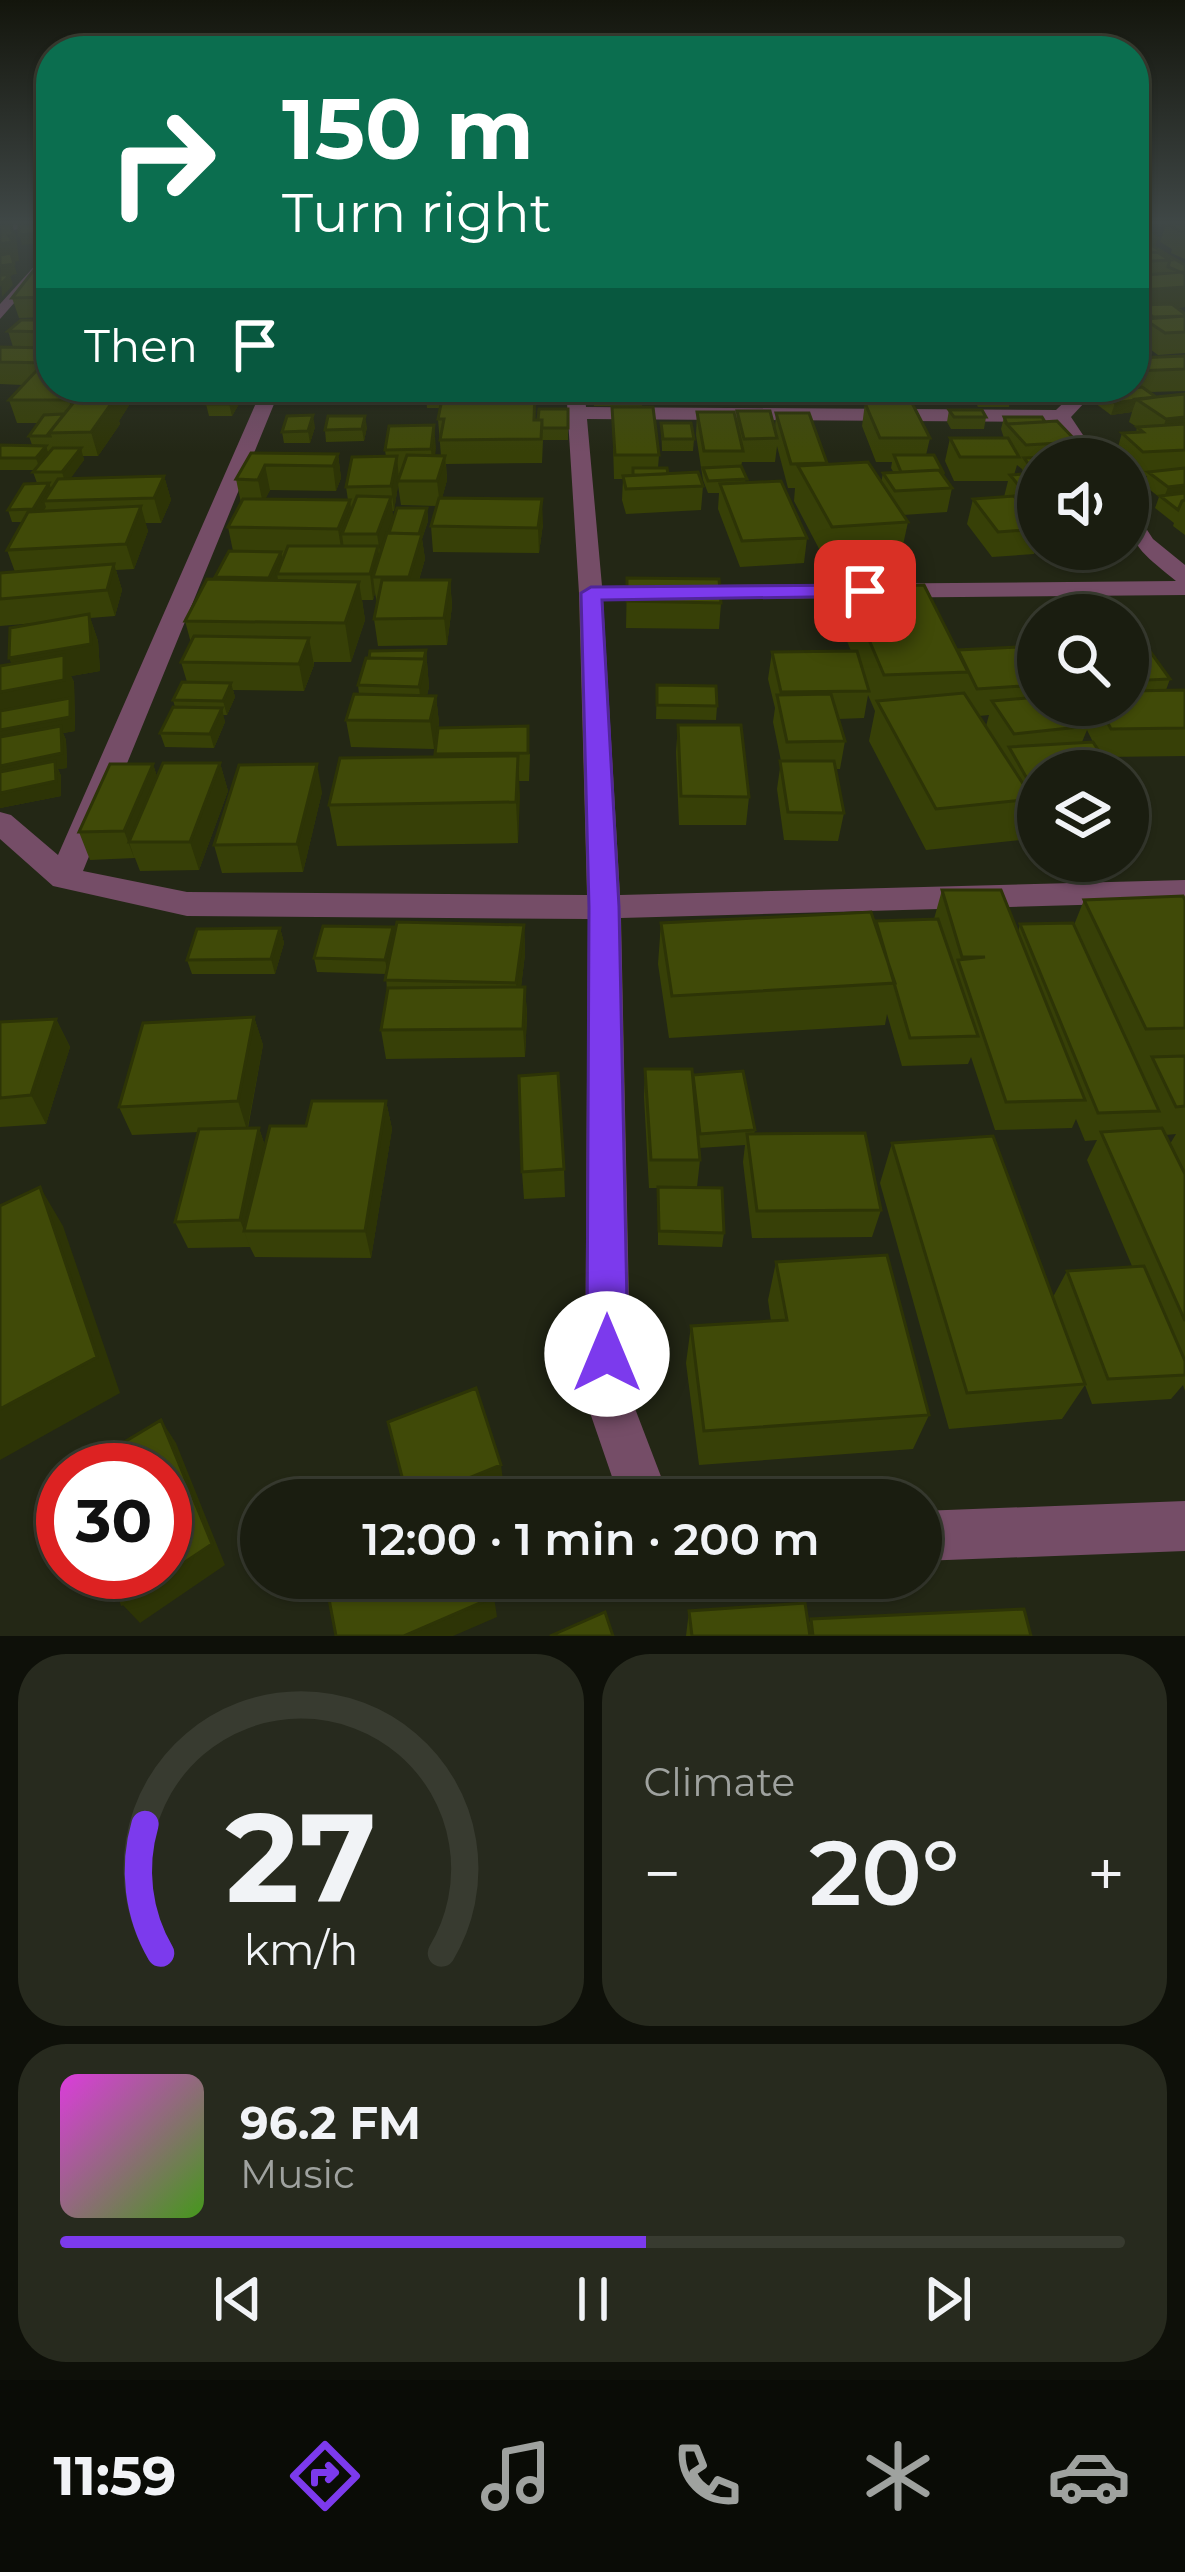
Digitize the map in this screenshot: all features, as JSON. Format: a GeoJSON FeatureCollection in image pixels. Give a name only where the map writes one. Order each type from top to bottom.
{"type":"FeatureCollection","features":[{"type":"Feature","properties":{"kind":"street"},"geometry":{"type":"LineString","coordinates":[[64,878],[266,402]]}},
{"type":"Feature","properties":{"kind":"street"},"geometry":{"type":"LineString","coordinates":[[576,402],[591,593],[604,907],[608,1398],[637,1479]]}},
{"type":"Feature","properties":{"kind":"street"},"geometry":{"type":"LineString","coordinates":[[637,402],[1061,416],[1075,402]]}},
{"type":"Feature","properties":{"kind":"street"},"geometry":{"type":"LineString","coordinates":[[1061,416],[1075,438]]}},
{"type":"Feature","properties":{"kind":"street"},"geometry":{"type":"LineString","coordinates":[[1149,547],[1185,578]]}},
{"type":"Feature","properties":{"kind":"street"},"geometry":{"type":"LineString","coordinates":[[591,593],[1185,588]]}},
{"type":"Feature","properties":{"kind":"street"},"geometry":{"type":"LineString","coordinates":[[0,822],[64,878],[187,904],[604,907],[1185,891]]}},
{"type":"Feature","properties":{"kind":"street"},"geometry":{"type":"LineString","coordinates":[[942,1535],[1185,1526]]}},
{"type":"Feature","properties":{"kind":"building"},"geometry":{"type":"Polygon","coordinates":[[[1172,304],[1185,316],[1153,317],[1149,305],[1172,304]]]}},
{"type":"Feature","properties":{"kind":"building"},"geometry":{"type":"Polygon","coordinates":[[[1185,316],[1185,332],[1165,333],[1149,319],[1185,316]]]}},
{"type":"Feature","properties":{"kind":"building"},"geometry":{"type":"Polygon","coordinates":[[[21,320],[36,320],[36,332],[8,331],[21,320]]]}},
{"type":"Feature","properties":{"kind":"building"},"geometry":{"type":"Polygon","coordinates":[[[0,347],[36,348],[36,363],[0,362],[0,347]]]}},
{"type":"Feature","properties":{"kind":"building"},"geometry":{"type":"Polygon","coordinates":[[[1185,356],[1185,369],[1149,370],[1149,357],[1185,356]]]}},
{"type":"Feature","properties":{"kind":"building"},"geometry":{"type":"Polygon","coordinates":[[[36,371],[36,400],[9,400],[36,371]]]}},
{"type":"Feature","properties":{"kind":"building"},"geometry":{"type":"Polygon","coordinates":[[[1185,394],[1185,417],[1166,419],[1140,402],[1149,402],[1149,398],[1185,394]]]}},
{"type":"Feature","properties":{"kind":"building"},"geometry":{"type":"Polygon","coordinates":[[[74,402],[112,402],[91,432],[49,433],[74,402]]]}},
{"type":"Feature","properties":{"kind":"building"},"geometry":{"type":"Polygon","coordinates":[[[441,402],[535,402],[534,420],[542,420],[541,439],[440,440],[444,419],[438,419],[441,402]]]}},
{"type":"Feature","properties":{"kind":"building"},"geometry":{"type":"Polygon","coordinates":[[[865,403],[912,403],[930,438],[880,438],[865,403]]]}},
{"type":"Feature","properties":{"kind":"building"},"geometry":{"type":"Polygon","coordinates":[[[612,407],[653,407],[659,455],[615,455],[612,407]]]}},
{"type":"Feature","properties":{"kind":"building"},"geometry":{"type":"Polygon","coordinates":[[[539,409],[568,409],[568,428],[542,428],[539,409]]]}},
{"type":"Feature","properties":{"kind":"building"},"geometry":{"type":"Polygon","coordinates":[[[949,410],[982,410],[986,417],[954,417],[949,410]]]}},
{"type":"Feature","properties":{"kind":"building"},"geometry":{"type":"Polygon","coordinates":[[[737,411],[770,411],[777,438],[744,439],[737,411]]]}},
{"type":"Feature","properties":{"kind":"building"},"geometry":{"type":"Polygon","coordinates":[[[697,412],[734,412],[743,451],[704,451],[697,412]]]}},
{"type":"Feature","properties":{"kind":"building"},"geometry":{"type":"Polygon","coordinates":[[[776,413],[809,413],[827,463],[791,464],[776,413]]]}},
{"type":"Feature","properties":{"kind":"building"},"geometry":{"type":"Polygon","coordinates":[[[64,414],[50,436],[29,436],[44,415],[64,414]]]}},
{"type":"Feature","properties":{"kind":"building"},"geometry":{"type":"Polygon","coordinates":[[[313,415],[308,431],[282,432],[287,416],[313,415]]]}},
{"type":"Feature","properties":{"kind":"building"},"geometry":{"type":"Polygon","coordinates":[[[328,416],[365,416],[362,429],[325,430],[328,416]]]}},
{"type":"Feature","properties":{"kind":"building"},"geometry":{"type":"Polygon","coordinates":[[[1004,417],[1042,417],[1045,422],[1007,424],[1004,417]]]}},
{"type":"Feature","properties":{"kind":"building"},"geometry":{"type":"Polygon","coordinates":[[[1057,421],[1073,438],[1020,438],[1007,424],[1057,421]]]}},
{"type":"Feature","properties":{"kind":"building"},"geometry":{"type":"Polygon","coordinates":[[[661,423],[691,423],[694,439],[663,439],[661,423]]]}},
{"type":"Feature","properties":{"kind":"building"},"geometry":{"type":"Polygon","coordinates":[[[1185,424],[1185,450],[1149,452],[1149,438],[1128,438],[1122,433],[1143,432],[1137,427],[1185,424]]]}},
{"type":"Feature","properties":{"kind":"building"},"geometry":{"type":"Polygon","coordinates":[[[434,425],[431,449],[385,450],[389,426],[434,425]]]}},
{"type":"Feature","properties":{"kind":"building"},"geometry":{"type":"Polygon","coordinates":[[[950,438],[1008,438],[1017,454],[1017,457],[960,457],[950,438]]]}},
{"type":"Feature","properties":{"kind":"building"},"geometry":{"type":"Polygon","coordinates":[[[0,445],[46,446],[36,458],[0,458],[0,445]]]}},
{"type":"Feature","properties":{"kind":"building"},"geometry":{"type":"Polygon","coordinates":[[[53,448],[81,448],[62,472],[33,472],[53,448]]]}},
{"type":"Feature","properties":{"kind":"building"},"geometry":{"type":"Polygon","coordinates":[[[251,453],[338,454],[333,466],[265,465],[258,480],[236,479],[251,453]]]}},
{"type":"Feature","properties":{"kind":"building"},"geometry":{"type":"Polygon","coordinates":[[[407,455],[445,456],[437,481],[398,481],[407,455]]]}},
{"type":"Feature","properties":{"kind":"building"},"geometry":{"type":"Polygon","coordinates":[[[894,455],[934,455],[944,474],[939,470],[901,472],[894,455]]]}},
{"type":"Feature","properties":{"kind":"building"},"geometry":{"type":"Polygon","coordinates":[[[397,456],[391,486],[346,487],[352,457],[397,456]]]}},
{"type":"Feature","properties":{"kind":"building"},"geometry":{"type":"Polygon","coordinates":[[[868,462],[908,522],[832,527],[798,466],[868,462]]]}},
{"type":"Feature","properties":{"kind":"building"},"geometry":{"type":"Polygon","coordinates":[[[741,466],[747,479],[708,481],[703,468],[741,466]]]}},
{"type":"Feature","properties":{"kind":"building"},"geometry":{"type":"Polygon","coordinates":[[[633,468],[667,468],[668,474],[633,475],[633,468]]]}},
{"type":"Feature","properties":{"kind":"building"},"geometry":{"type":"Polygon","coordinates":[[[1185,468],[1185,485],[1168,487],[1149,472],[1185,468]]]}},
{"type":"Feature","properties":{"kind":"building"},"geometry":{"type":"Polygon","coordinates":[[[939,470],[952,488],[895,491],[883,473],[939,470]]]}},
{"type":"Feature","properties":{"kind":"building"},"geometry":{"type":"Polygon","coordinates":[[[698,472],[703,486],[626,489],[623,476],[698,472]]]}},
{"type":"Feature","properties":{"kind":"building"},"geometry":{"type":"Polygon","coordinates":[[[164,476],[154,498],[44,501],[58,479],[164,476]]]}},
{"type":"Feature","properties":{"kind":"building"},"geometry":{"type":"Polygon","coordinates":[[[781,481],[807,538],[742,541],[720,484],[781,481]]]}},
{"type":"Feature","properties":{"kind":"building"},"geometry":{"type":"Polygon","coordinates":[[[49,483],[33,509],[8,510],[24,484],[49,483]]]}},
{"type":"Feature","properties":{"kind":"building"},"geometry":{"type":"Polygon","coordinates":[[[1185,493],[1178,510],[1160,496],[1185,493]]]}},
{"type":"Feature","properties":{"kind":"building"},"geometry":{"type":"Polygon","coordinates":[[[357,496],[391,497],[377,534],[342,534],[357,496]]]}},
{"type":"Feature","properties":{"kind":"building"},"geometry":{"type":"Polygon","coordinates":[[[1014,496],[1017,531],[998,532],[973,499],[1014,496]]]}},
{"type":"Feature","properties":{"kind":"building"},"geometry":{"type":"Polygon","coordinates":[[[439,498],[542,499],[538,528],[431,526],[439,498]]]}},
{"type":"Feature","properties":{"kind":"building"},"geometry":{"type":"Polygon","coordinates":[[[243,499],[350,500],[338,529],[228,527],[243,499]]]}},
{"type":"Feature","properties":{"kind":"building"},"geometry":{"type":"Polygon","coordinates":[[[141,506],[126,544],[7,550],[28,512],[141,506]]]}},
{"type":"Feature","properties":{"kind":"building"},"geometry":{"type":"Polygon","coordinates":[[[397,508],[427,508],[419,534],[389,533],[397,508]]]}},
{"type":"Feature","properties":{"kind":"building"},"geometry":{"type":"Polygon","coordinates":[[[387,533],[422,534],[409,577],[373,577],[387,533]]]}},
{"type":"Feature","properties":{"kind":"building"},"geometry":{"type":"Polygon","coordinates":[[[288,546],[378,546],[370,574],[277,574],[288,546]]]}},
{"type":"Feature","properties":{"kind":"building"},"geometry":{"type":"Polygon","coordinates":[[[229,551],[281,552],[269,578],[215,577],[229,551]]]}},
{"type":"Feature","properties":{"kind":"building"},"geometry":{"type":"Polygon","coordinates":[[[114,564],[107,590],[0,599],[0,573],[114,564]]]}},
{"type":"Feature","properties":{"kind":"building"},"geometry":{"type":"Polygon","coordinates":[[[627,578],[719,579],[721,603],[627,601],[627,578]]]}},
{"type":"Feature","properties":{"kind":"building"},"geometry":{"type":"Polygon","coordinates":[[[207,579],[359,582],[345,623],[185,621],[207,579]]]}},
{"type":"Feature","properties":{"kind":"building"},"geometry":{"type":"Polygon","coordinates":[[[382,580],[450,580],[444,618],[374,619],[382,580]]]}},
{"type":"Feature","properties":{"kind":"building"},"geometry":{"type":"Polygon","coordinates":[[[924,585],[968,672],[884,675],[847,588],[924,585]]]}},
{"type":"Feature","properties":{"kind":"building"},"geometry":{"type":"Polygon","coordinates":[[[89,614],[91,644],[9,658],[10,628],[89,614]]]}},
{"type":"Feature","properties":{"kind":"building"},"geometry":{"type":"Polygon","coordinates":[[[194,636],[309,638],[299,664],[181,662],[194,636]]]}},
{"type":"Feature","properties":{"kind":"building"},"geometry":{"type":"Polygon","coordinates":[[[1017,647],[1017,686],[977,689],[958,650],[1017,647]]]}},
{"type":"Feature","properties":{"kind":"building"},"geometry":{"type":"Polygon","coordinates":[[[426,650],[424,659],[369,658],[370,651],[426,650]]]}},
{"type":"Feature","properties":{"kind":"building"},"geometry":{"type":"Polygon","coordinates":[[[1149,650],[1170,679],[1149,680],[1149,650]]]}},
{"type":"Feature","properties":{"kind":"building"},"geometry":{"type":"Polygon","coordinates":[[[857,651],[869,691],[781,692],[772,652],[857,651]]]}},
{"type":"Feature","properties":{"kind":"building"},"geometry":{"type":"Polygon","coordinates":[[[64,655],[64,680],[0,692],[0,666],[64,655]]]}},
{"type":"Feature","properties":{"kind":"building"},"geometry":{"type":"Polygon","coordinates":[[[366,658],[425,659],[419,687],[358,685],[366,658]]]}},
{"type":"Feature","properties":{"kind":"building"},"geometry":{"type":"Polygon","coordinates":[[[182,682],[231,683],[223,701],[173,700],[182,682]]]}},
{"type":"Feature","properties":{"kind":"building"},"geometry":{"type":"Polygon","coordinates":[[[657,685],[716,686],[717,706],[657,705],[657,685]]]}},
{"type":"Feature","properties":{"kind":"building"},"geometry":{"type":"Polygon","coordinates":[[[1185,690],[1185,728],[1111,729],[1149,726],[1149,691],[1185,690]]]}},
{"type":"Feature","properties":{"kind":"building"},"geometry":{"type":"Polygon","coordinates":[[[964,693],[1017,774],[1017,801],[936,809],[877,701],[964,693]]]}},
{"type":"Feature","properties":{"kind":"building"},"geometry":{"type":"Polygon","coordinates":[[[354,694],[436,696],[430,721],[346,720],[354,694]]]}},
{"type":"Feature","properties":{"kind":"building"},"geometry":{"type":"Polygon","coordinates":[[[831,694],[845,741],[787,742],[777,695],[831,694]]]}},
{"type":"Feature","properties":{"kind":"building"},"geometry":{"type":"Polygon","coordinates":[[[70,698],[70,717],[0,730],[0,711],[70,698]]]}},
{"type":"Feature","properties":{"kind":"building"},"geometry":{"type":"Polygon","coordinates":[[[1017,699],[1017,726],[1088,726],[1014,734],[992,701],[1017,699]]]}},
{"type":"Feature","properties":{"kind":"building"},"geometry":{"type":"Polygon","coordinates":[[[173,707],[222,708],[210,734],[160,733],[173,707]]]}},
{"type":"Feature","properties":{"kind":"building"},"geometry":{"type":"Polygon","coordinates":[[[678,725],[741,725],[749,797],[681,796],[678,725]]]}},
{"type":"Feature","properties":{"kind":"building"},"geometry":{"type":"Polygon","coordinates":[[[61,726],[62,753],[0,766],[0,737],[61,726]]]}},
{"type":"Feature","properties":{"kind":"building"},"geometry":{"type":"Polygon","coordinates":[[[528,726],[528,753],[435,754],[438,728],[528,726]]]}},
{"type":"Feature","properties":{"kind":"building"},"geometry":{"type":"Polygon","coordinates":[[[1093,742],[1098,750],[1017,750],[1017,761],[1009,747],[1093,742]]]}},
{"type":"Feature","properties":{"kind":"building"},"geometry":{"type":"Polygon","coordinates":[[[518,756],[516,802],[329,805],[340,758],[518,756]]]}},
{"type":"Feature","properties":{"kind":"building"},"geometry":{"type":"Polygon","coordinates":[[[55,761],[56,781],[0,793],[0,772],[55,761]]]}},
{"type":"Feature","properties":{"kind":"building"},"geometry":{"type":"Polygon","coordinates":[[[780,761],[834,761],[844,813],[788,812],[780,761]]]}},
{"type":"Feature","properties":{"kind":"building"},"geometry":{"type":"Polygon","coordinates":[[[163,763],[220,763],[190,842],[129,842],[163,763]]]}},
{"type":"Feature","properties":{"kind":"building"},"geometry":{"type":"Polygon","coordinates":[[[110,764],[153,764],[124,831],[79,832],[110,764]]]}},
{"type":"Feature","properties":{"kind":"building"},"geometry":{"type":"Polygon","coordinates":[[[317,764],[297,844],[214,845],[239,765],[317,764]]]}},
{"type":"Feature","properties":{"kind":"building"},"geometry":{"type":"Polygon","coordinates":[[[942,890],[1001,890],[1085,1100],[1006,1102],[958,960],[985,957],[962,957],[942,890]]]}},
{"type":"Feature","properties":{"kind":"building"},"geometry":{"type":"Polygon","coordinates":[[[1183,896],[1185,1028],[1146,1029],[1084,900],[1183,896]]]}},
{"type":"Feature","properties":{"kind":"building"},"geometry":{"type":"Polygon","coordinates":[[[871,912],[895,983],[672,996],[661,923],[871,912]]]}},
{"type":"Feature","properties":{"kind":"building"},"geometry":{"type":"Polygon","coordinates":[[[938,919],[978,1036],[910,1038],[876,921],[938,919]]]}},
{"type":"Feature","properties":{"kind":"building"},"geometry":{"type":"Polygon","coordinates":[[[397,922],[524,925],[516,983],[385,980],[397,922]]]}},
{"type":"Feature","properties":{"kind":"building"},"geometry":{"type":"Polygon","coordinates":[[[1073,923],[1159,1111],[1098,1113],[1020,924],[1073,923]]]}},
{"type":"Feature","properties":{"kind":"building"},"geometry":{"type":"Polygon","coordinates":[[[323,926],[393,927],[385,960],[314,958],[323,926]]]}},
{"type":"Feature","properties":{"kind":"building"},"geometry":{"type":"Polygon","coordinates":[[[280,928],[271,959],[187,960],[197,929],[280,928]]]}},
{"type":"Feature","properties":{"kind":"building"},"geometry":{"type":"Polygon","coordinates":[[[525,987],[523,1029],[381,1030],[388,988],[525,987]]]}},
{"type":"Feature","properties":{"kind":"building"},"geometry":{"type":"Polygon","coordinates":[[[254,1017],[238,1101],[119,1107],[143,1023],[254,1017]]]}},
{"type":"Feature","properties":{"kind":"building"},"geometry":{"type":"Polygon","coordinates":[[[56,1019],[31,1095],[0,1098],[0,1022],[56,1019]]]}},
{"type":"Feature","properties":{"kind":"building"},"geometry":{"type":"Polygon","coordinates":[[[1185,1056],[1185,1106],[1176,1107],[1152,1057],[1185,1056]]]}},
{"type":"Feature","properties":{"kind":"building"},"geometry":{"type":"Polygon","coordinates":[[[645,1069],[692,1069],[700,1160],[651,1160],[645,1069]]]}},
{"type":"Feature","properties":{"kind":"building"},"geometry":{"type":"Polygon","coordinates":[[[743,1071],[755,1130],[700,1134],[693,1075],[743,1071]]]}},
{"type":"Feature","properties":{"kind":"building"},"geometry":{"type":"Polygon","coordinates":[[[558,1073],[564,1169],[522,1172],[519,1076],[558,1073]]]}},
{"type":"Feature","properties":{"kind":"building"},"geometry":{"type":"Polygon","coordinates":[[[312,1101],[386,1101],[365,1231],[244,1231],[270,1126],[306,1126],[312,1101]]]}},
{"type":"Feature","properties":{"kind":"building"},"geometry":{"type":"Polygon","coordinates":[[[259,1128],[240,1220],[175,1222],[199,1129],[259,1128]]]}},
{"type":"Feature","properties":{"kind":"building"},"geometry":{"type":"Polygon","coordinates":[[[1162,1128],[1185,1174],[1185,1321],[1101,1132],[1162,1128]]]}},
{"type":"Feature","properties":{"kind":"building"},"geometry":{"type":"Polygon","coordinates":[[[865,1133],[881,1210],[757,1211],[747,1134],[865,1133]]]}},
{"type":"Feature","properties":{"kind":"building"},"geometry":{"type":"Polygon","coordinates":[[[993,1136],[1085,1384],[967,1393],[892,1143],[993,1136]]]}},
{"type":"Feature","properties":{"kind":"building"},"geometry":{"type":"Polygon","coordinates":[[[40,1187],[97,1357],[0,1409],[0,1206],[40,1187]]]}},
{"type":"Feature","properties":{"kind":"building"},"geometry":{"type":"Polygon","coordinates":[[[658,1187],[722,1188],[724,1233],[659,1231],[658,1187]]]}},
{"type":"Feature","properties":{"kind":"building"},"geometry":{"type":"Polygon","coordinates":[[[887,1255],[929,1415],[704,1431],[691,1326],[787,1320],[776,1262],[887,1255]]]}},
{"type":"Feature","properties":{"kind":"building"},"geometry":{"type":"Polygon","coordinates":[[[1144,1266],[1185,1361],[1185,1375],[1108,1379],[1067,1271],[1144,1266]]]}},
{"type":"Feature","properties":{"kind":"building"},"geometry":{"type":"Polygon","coordinates":[[[476,1388],[501,1465],[467,1479],[403,1479],[388,1422],[476,1388]]]}},
{"type":"Feature","properties":{"kind":"building"},"geometry":{"type":"Polygon","coordinates":[[[161,1420],[170,1443],[123,1443],[161,1420]]]}},
{"type":"Feature","properties":{"kind":"building"},"geometry":{"type":"Polygon","coordinates":[[[192,1495],[212,1544],[192,1557],[192,1495]]]}},
{"type":"Feature","properties":{"kind":"building"},"geometry":{"type":"Polygon","coordinates":[[[329,1599],[489,1599],[404,1636],[336,1636],[329,1599]]]}},
{"type":"Feature","properties":{"kind":"building"},"geometry":{"type":"Polygon","coordinates":[[[805,1603],[810,1636],[692,1636],[689,1611],[805,1603]]]}},
{"type":"Feature","properties":{"kind":"building"},"geometry":{"type":"Polygon","coordinates":[[[1024,1609],[1031,1636],[813,1636],[811,1619],[1024,1609]]]}},
{"type":"Feature","properties":{"kind":"building"},"geometry":{"type":"Polygon","coordinates":[[[605,1612],[613,1636],[550,1636],[605,1612]]]}},
{"type":"Feature","properties":{"kind":"route"},"geometry":{"type":"LineString","coordinates":[[607,1354],[604,907],[591,593],[865,591]]}}]}
